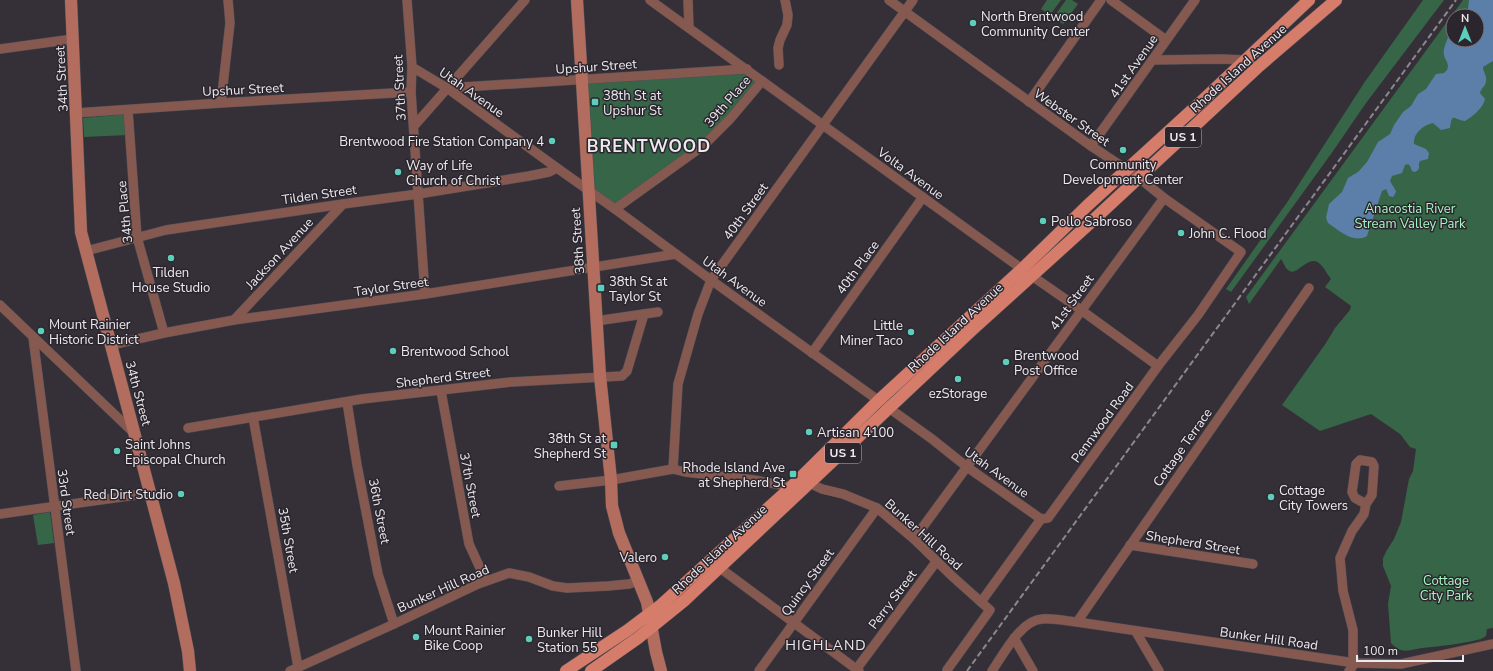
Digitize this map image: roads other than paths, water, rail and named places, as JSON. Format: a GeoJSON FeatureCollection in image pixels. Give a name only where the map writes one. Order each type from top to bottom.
{"type":"FeatureCollection","features":[{"type":"Feature","properties":{"kind":"main road","name":"34th Street"},"geometry":{"type":"LineString","coordinates":[[71,0],[81,232],[174,583],[188,651],[190,671]]}},
{"type":"Feature","properties":{"kind":"main road","name":"38th Street"},"geometry":{"type":"LineString","coordinates":[[577,0],[583,80],[596,321],[611,480],[612,506],[619,532],[647,602],[650,613],[651,628],[661,671]]}},
{"type":"Feature","properties":{"kind":"main road","name":"Rhode Island Avenue"},"geometry":{"type":"LineString","coordinates":[[591,671],[651,628],[720,568],[889,409],[1027,272],[1088,205],[1127,171],[1309,0]]}},
{"type":"Feature","properties":{"kind":"main road","name":"Rhode Island Avenue"},"geometry":{"type":"LineString","coordinates":[[566,671],[600,650],[665,601],[791,487],[878,401],[1138,177],[1258,67],[1336,0]]}},
{"type":"Feature","properties":{"kind":"main road","name":"38th Street"},"geometry":{"type":"LineString","coordinates":[[651,628],[648,641],[653,668],[656,671]]}},
{"type":"Feature","properties":{"kind":"street"},"geometry":{"type":"LineString","coordinates":[[221,103],[230,23],[228,0]]}},
{"type":"Feature","properties":{"kind":"street","name":"37th Street"},"geometry":{"type":"LineString","coordinates":[[407,0],[412,67],[411,92],[425,294]]}},
{"type":"Feature","properties":{"kind":"street"},"geometry":{"type":"LineString","coordinates":[[414,126],[525,0]]}},
{"type":"Feature","properties":{"kind":"street","name":"Volta Avenue"},"geometry":{"type":"LineString","coordinates":[[650,0],[1158,366]]}},
{"type":"Feature","properties":{"kind":"street"},"geometry":{"type":"LineString","coordinates":[[688,0],[689,28]]}},
{"type":"Feature","properties":{"kind":"street"},"geometry":{"type":"LineString","coordinates":[[779,65],[778,48],[787,25],[788,15],[785,0]]}},
{"type":"Feature","properties":{"kind":"street","name":"Webster Street"},"geometry":{"type":"LineString","coordinates":[[889,0],[1029,102],[1127,171],[1138,177],[1164,198],[1241,252]]}},
{"type":"Feature","properties":{"kind":"street","name":"40th Street"},"geometry":{"type":"LineString","coordinates":[[673,469],[678,384],[698,314],[711,280],[913,0]]}},
{"type":"Feature","properties":{"kind":"street"},"geometry":{"type":"LineString","coordinates":[[1029,102],[1101,0]]}},
{"type":"Feature","properties":{"kind":"street"},"geometry":{"type":"LineString","coordinates":[[1111,0],[1166,40]]}},
{"type":"Feature","properties":{"kind":"street","name":"41st Avenue"},"geometry":{"type":"LineString","coordinates":[[1091,146],[1196,0]]}},
{"type":"Feature","properties":{"kind":"street"},"geometry":{"type":"LineString","coordinates":[[0,49],[73,39]]}},
{"type":"Feature","properties":{"kind":"street"},"geometry":{"type":"LineString","coordinates":[[1154,60],[1246,60],[1258,67]]}},
{"type":"Feature","properties":{"kind":"street","name":"Utah Avenue"},"geometry":{"type":"LineString","coordinates":[[412,67],[447,88],[932,439],[968,467],[1042,519]]}},
{"type":"Feature","properties":{"kind":"street","name":"Upshur Street"},"geometry":{"type":"LineString","coordinates":[[447,88],[747,70]]}},
{"type":"Feature","properties":{"kind":"street","name":"39th Place"},"geometry":{"type":"LineString","coordinates":[[615,209],[704,145],[730,119],[762,81]]}},
{"type":"Feature","properties":{"kind":"street","name":"Upshur Street"},"geometry":{"type":"LineString","coordinates":[[76,113],[411,92]]}},
{"type":"Feature","properties":{"kind":"street","name":"34th Place"},"geometry":{"type":"LineString","coordinates":[[128,110],[137,237],[164,333]]}},
{"type":"Feature","properties":{"kind":"street","name":"Tilden Street"},"geometry":{"type":"LineString","coordinates":[[86,251],[166,230],[418,194],[528,176],[549,172],[557,168]]}},
{"type":"Feature","properties":{"kind":"street","name":"40th Place"},"geometry":{"type":"LineString","coordinates":[[812,353],[923,197]]}},
{"type":"Feature","properties":{"kind":"street","name":"41st Street"},"geometry":{"type":"LineString","coordinates":[[914,539],[1164,198]]}},
{"type":"Feature","properties":{"kind":"street","name":"Jackson Avenue"},"geometry":{"type":"LineString","coordinates":[[234,320],[342,204]]}},
{"type":"Feature","properties":{"kind":"street","name":"Pennwood Road"},"geometry":{"type":"LineString","coordinates":[[981,602],[1042,519],[1048,518],[1158,366],[1198,315],[1241,252]]}},
{"type":"Feature","properties":{"kind":"street","name":"Taylor Street"},"geometry":{"type":"LineString","coordinates":[[111,345],[164,333],[234,320],[425,294],[676,254]]}},
{"type":"Feature","properties":{"kind":"street","name":"Cottage Terrace"},"geometry":{"type":"LineString","coordinates":[[1077,622],[1309,288]]}},
{"type":"Feature","properties":{"kind":"street"},"geometry":{"type":"LineString","coordinates":[[0,305],[136,435]]}},
{"type":"Feature","properties":{"kind":"street"},"geometry":{"type":"LineString","coordinates":[[596,321],[658,312]]}},
{"type":"Feature","properties":{"kind":"street","name":"Shepherd Street"},"geometry":{"type":"LineString","coordinates":[[188,428],[347,402],[511,382],[622,376],[627,371],[644,314]]}},
{"type":"Feature","properties":{"kind":"street"},"geometry":{"type":"LineString","coordinates":[[0,317],[10,316]]}},
{"type":"Feature","properties":{"kind":"street","name":"33rd Street"},"geometry":{"type":"LineString","coordinates":[[33,337],[54,506],[64,568],[76,671]]}},
{"type":"Feature","properties":{"kind":"street","name":"37th Street"},"geometry":{"type":"LineString","coordinates":[[442,391],[470,544],[486,581]]}},
{"type":"Feature","properties":{"kind":"street","name":"36th Street"},"geometry":{"type":"LineString","coordinates":[[347,402],[357,465],[378,574],[394,624]]}},
{"type":"Feature","properties":{"kind":"street","name":"35th Street"},"geometry":{"type":"LineString","coordinates":[[253,417],[294,669]]}},
{"type":"Feature","properties":{"kind":"street"},"geometry":{"type":"LineString","coordinates":[[559,486],[611,480],[673,469],[685,472],[754,480],[791,487]]}},
{"type":"Feature","properties":{"kind":"street","name":"Bunker Hill Road"},"geometry":{"type":"LineString","coordinates":[[809,483],[822,489],[843,494],[877,508],[914,539],[936,562],[990,610],[947,670]]}},
{"type":"Feature","properties":{"kind":"street"},"geometry":{"type":"LineString","coordinates":[[0,514],[150,493]]}},
{"type":"Feature","properties":{"kind":"street"},"geometry":{"type":"LineString","coordinates":[[1349,671],[1355,663],[1353,655],[1353,630],[1343,591],[1340,558],[1352,531],[1364,514],[1366,504]]}},
{"type":"Feature","properties":{"kind":"street","name":"Quincy Street"},"geometry":{"type":"LineString","coordinates":[[759,671],[877,508]]}},
{"type":"Feature","properties":{"kind":"street","name":"Shepherd Street"},"geometry":{"type":"LineString","coordinates":[[1130,545],[1253,564]]}},
{"type":"Feature","properties":{"kind":"street","name":"Perry Street"},"geometry":{"type":"LineString","coordinates":[[857,670],[936,562]]}},
{"type":"Feature","properties":{"kind":"street"},"geometry":{"type":"LineString","coordinates":[[720,568],[857,670]]}},
{"type":"Feature","properties":{"kind":"street","name":"Bunker Hill Road"},"geometry":{"type":"LineString","coordinates":[[294,669],[486,581],[509,573],[529,577],[553,586],[567,588],[629,584],[638,581]]}},
{"type":"Feature","properties":{"kind":"street","name":"Bunker Hill Road"},"geometry":{"type":"LineString","coordinates":[[1014,638],[1027,624],[1041,619],[1077,622],[1136,632],[1355,663],[1403,667],[1493,644]]}},
{"type":"Feature","properties":{"kind":"street"},"geometry":{"type":"LineString","coordinates":[[1136,632],[1159,671]]}},
{"type":"Feature","properties":{"kind":"street"},"geometry":{"type":"LineString","coordinates":[[992,671],[1014,638],[1033,671]]}},
{"type":"Feature","properties":{"kind":"water"},"geometry":{"type":"Polygon","coordinates":[[[1469,0],[1493,0],[1493,61],[1483,67],[1486,81],[1480,93],[1485,99],[1484,102],[1477,112],[1465,121],[1453,118],[1450,128],[1441,130],[1433,123],[1420,130],[1415,136],[1414,144],[1426,149],[1429,153],[1428,159],[1420,161],[1419,169],[1415,172],[1412,171],[1408,164],[1405,165],[1402,173],[1392,176],[1390,181],[1396,191],[1395,194],[1393,197],[1389,196],[1386,189],[1382,191],[1367,236],[1362,238],[1352,238],[1347,236],[1328,223],[1326,218],[1329,204],[1342,192],[1348,178],[1358,172],[1367,162],[1378,142],[1390,134],[1403,112],[1411,106],[1418,94],[1426,89],[1436,74],[1444,73],[1447,70],[1448,64],[1444,55],[1445,46],[1445,48],[1485,48],[1485,8],[1468,8],[1469,0]]]}},
{"type":"Feature","properties":{"kind":"railway"},"geometry":{"type":"LineString","coordinates":[[967,671],[1456,0]]}},
{"type":"Feature","properties":{"kind":"place","name":"North Brentwood Community Center"},"geometry":{"type":"Point","coordinates":[973,23]}},
{"type":"Feature","properties":{"kind":"place","name":"38th St at Upshur St"},"geometry":{"type":"Point","coordinates":[595,102]}},
{"type":"Feature","properties":{"kind":"place","name":"Brentwood Fire Station Company 4"},"geometry":{"type":"Point","coordinates":[552,141]}},
{"type":"Feature","properties":{"kind":"place","name":"Community Development Center"},"geometry":{"type":"Point","coordinates":[1123,150]}},
{"type":"Feature","properties":{"kind":"place","name":"Way of Life Church of Christ"},"geometry":{"type":"Point","coordinates":[398,172]}},
{"type":"Feature","properties":{"kind":"place","name":"Pollo Sabroso"},"geometry":{"type":"Point","coordinates":[1043,221]}},
{"type":"Feature","properties":{"kind":"place","name":"John C. Flood"},"geometry":{"type":"Point","coordinates":[1181,233]}},
{"type":"Feature","properties":{"kind":"place","name":"Tilden House Studio"},"geometry":{"type":"Point","coordinates":[171,258]}},
{"type":"Feature","properties":{"kind":"place","name":"38th St at Taylor St"},"geometry":{"type":"Point","coordinates":[601,288]}},
{"type":"Feature","properties":{"kind":"place","name":"Mount Rainier Historic District"},"geometry":{"type":"Point","coordinates":[41,331]}},
{"type":"Feature","properties":{"kind":"place","name":"Little Miner Taco"},"geometry":{"type":"Point","coordinates":[911,332]}},
{"type":"Feature","properties":{"kind":"place","name":"Brentwood School"},"geometry":{"type":"Point","coordinates":[393,351]}},
{"type":"Feature","properties":{"kind":"place","name":"Brentwood Post Office"},"geometry":{"type":"Point","coordinates":[1006,362]}},
{"type":"Feature","properties":{"kind":"place","name":"ezStorage"},"geometry":{"type":"Point","coordinates":[958,379]}},
{"type":"Feature","properties":{"kind":"place","name":"Artisan 4100"},"geometry":{"type":"Point","coordinates":[809,432]}},
{"type":"Feature","properties":{"kind":"place","name":"38th St at Shepherd St"},"geometry":{"type":"Point","coordinates":[614,445]}},
{"type":"Feature","properties":{"kind":"place","name":"Saint Johns Episcopal Church"},"geometry":{"type":"Point","coordinates":[117,451]}},
{"type":"Feature","properties":{"kind":"place","name":"Rhode Island Ave at Shepherd St"},"geometry":{"type":"Point","coordinates":[793,474]}},
{"type":"Feature","properties":{"kind":"place","name":"Red Dirt Studio"},"geometry":{"type":"Point","coordinates":[181,494]}},
{"type":"Feature","properties":{"kind":"place","name":"Cottage City Towers"},"geometry":{"type":"Point","coordinates":[1271,497]}},
{"type":"Feature","properties":{"kind":"place","name":"Valero"},"geometry":{"type":"Point","coordinates":[665,557]}},
{"type":"Feature","properties":{"kind":"place","name":"Mount Rainier Bike Coop"},"geometry":{"type":"Point","coordinates":[416,637]}},
{"type":"Feature","properties":{"kind":"place","name":"Bunker Hill Station 55"},"geometry":{"type":"Point","coordinates":[529,639]}},
{"type":"Feature","properties":{"kind":"district","name":"BRENTWOOD"},"geometry":{"type":"Point","coordinates":[649,146]}},
{"type":"Feature","properties":{"kind":"district","name":"HIGHLAND"},"geometry":{"type":"Point","coordinates":[826,645]}},
{"type":"Feature","properties":{"kind":"park label","name":"Anacostia River Stream Valley Park"},"geometry":{"type":"Point","coordinates":[1410,216]}},
{"type":"Feature","properties":{"kind":"park label","name":"Cottage City Park"},"geometry":{"type":"Point","coordinates":[1446,588]}}]}
